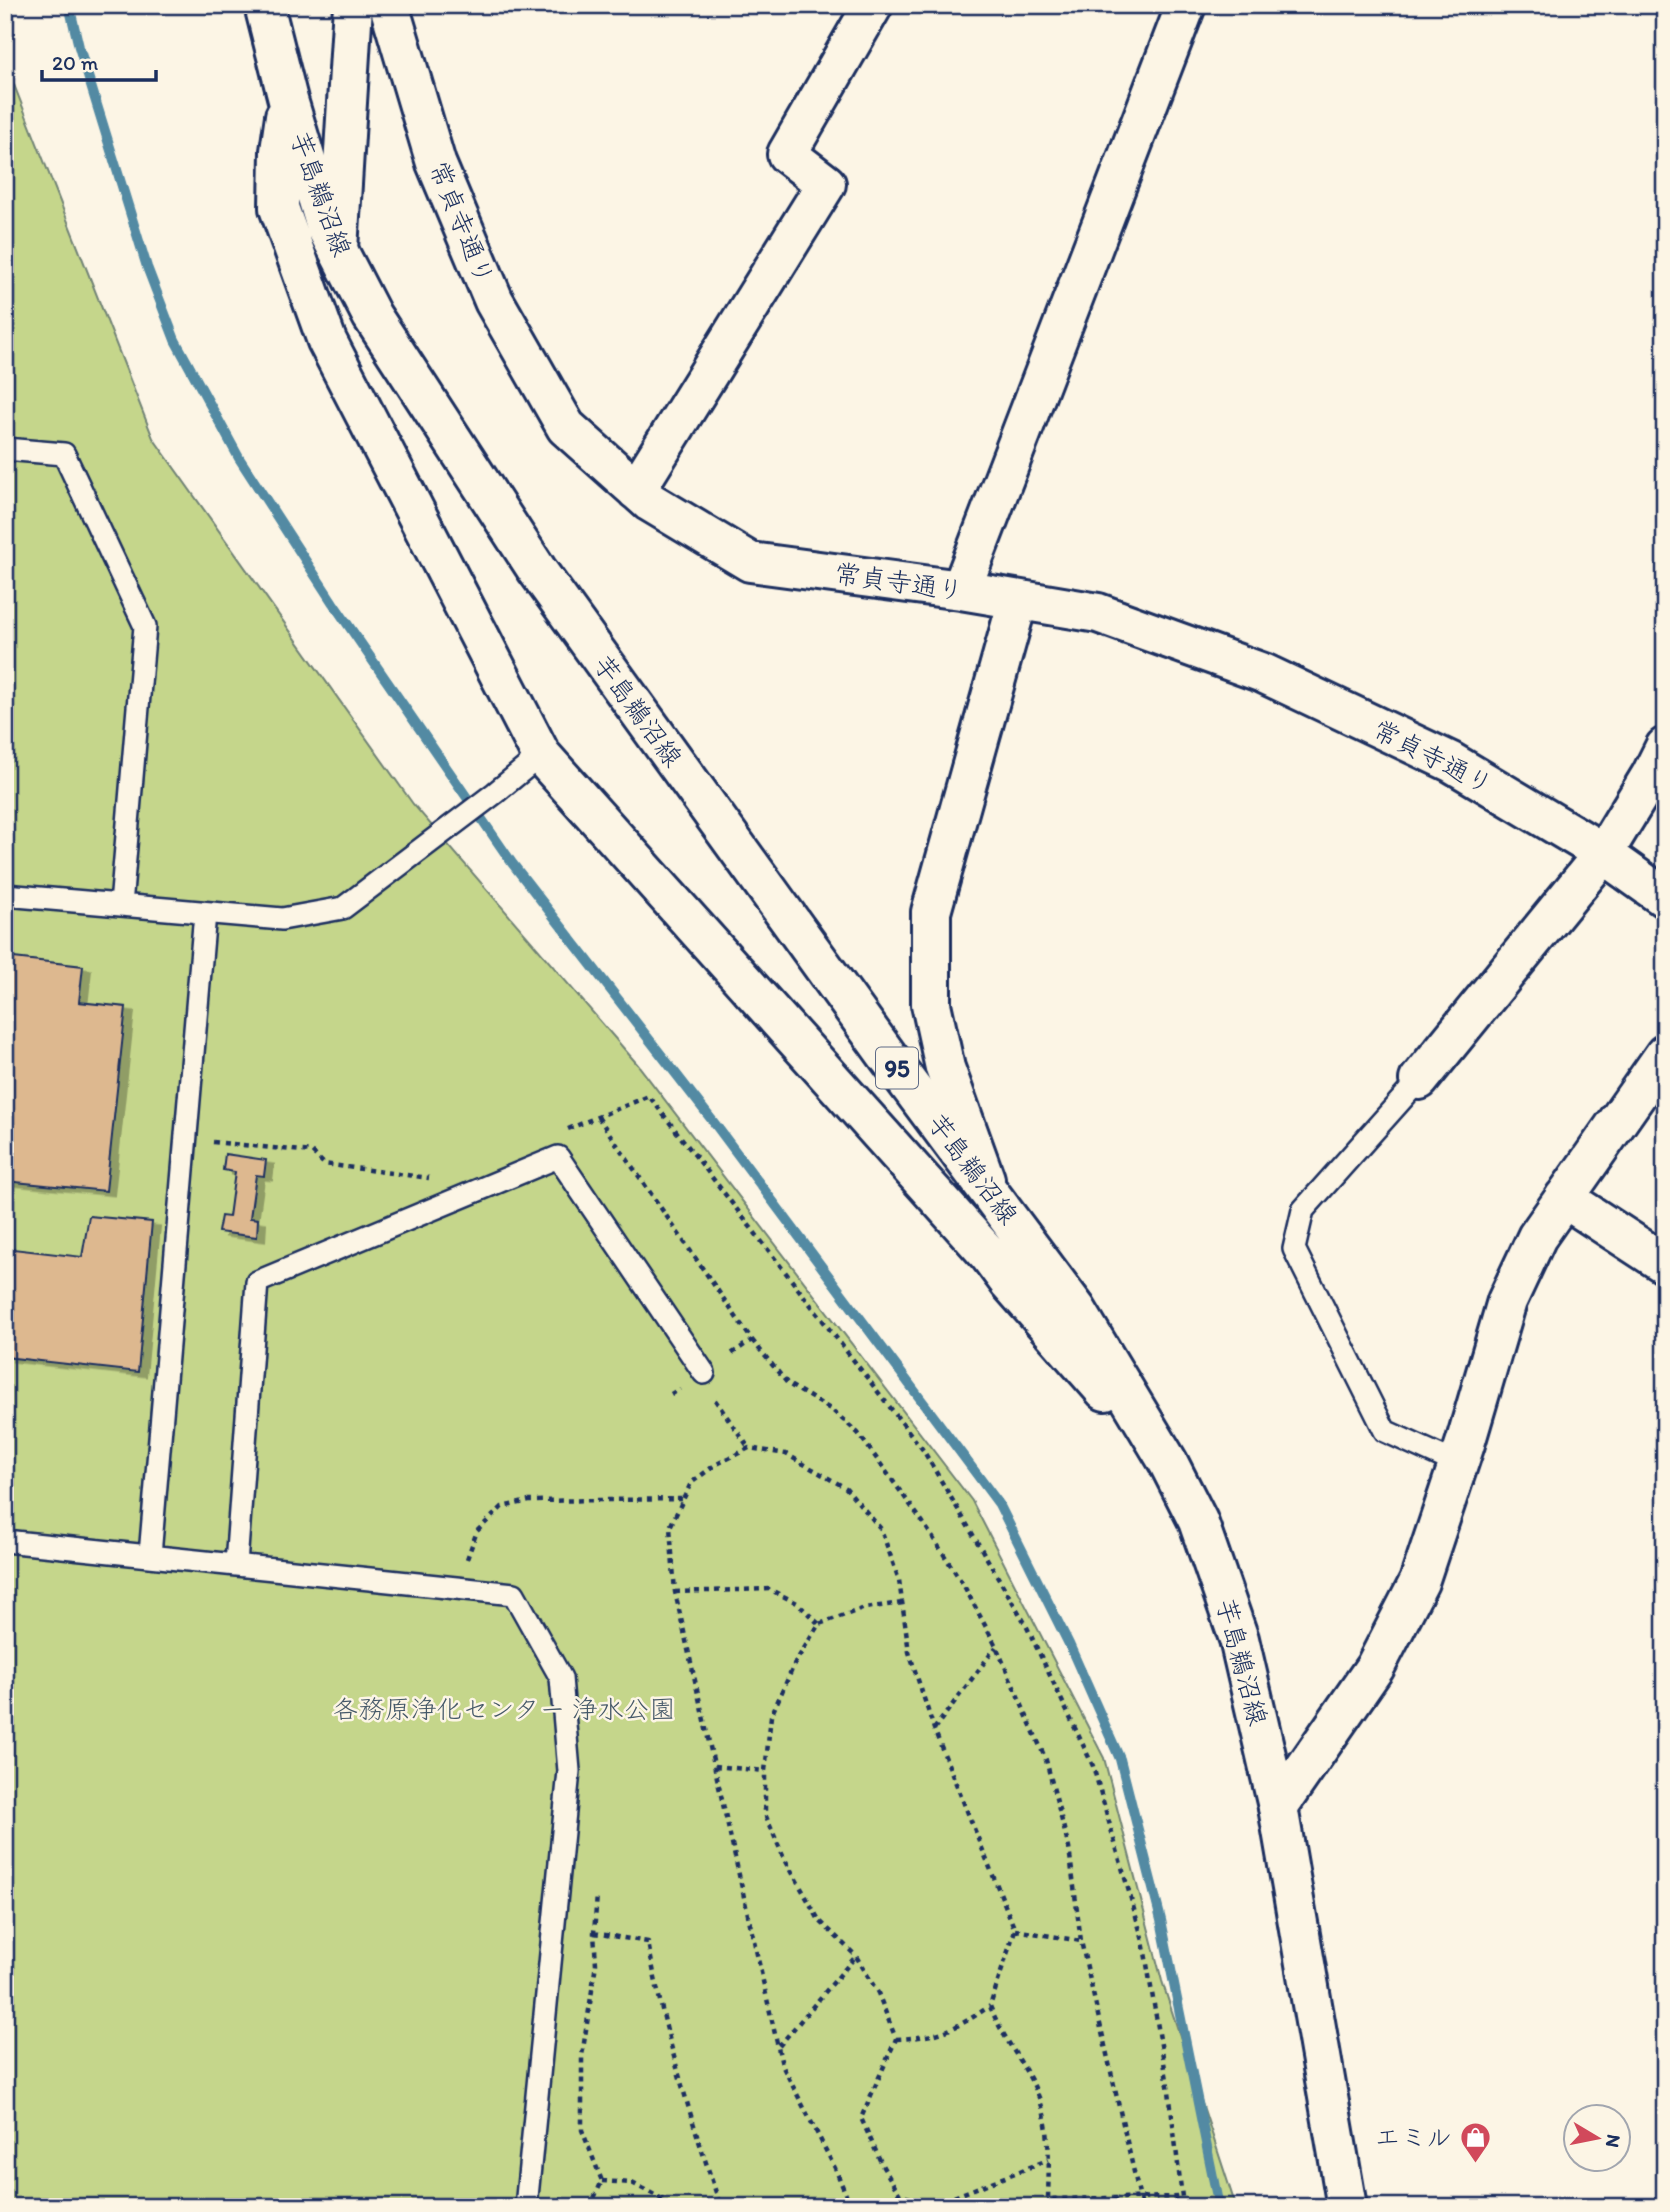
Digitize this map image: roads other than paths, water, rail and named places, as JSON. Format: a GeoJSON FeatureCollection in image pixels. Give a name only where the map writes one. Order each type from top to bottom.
{"type":"FeatureCollection","features":[{"type":"Feature","properties":{"kind":"street","name":"芋島鵜沼線"},"geometry":{"type":"LineString","coordinates":[[264,5],[288,100],[326,227],[372,316],[537,570],[889,1058],[1076,1309],[1168,1462],[1198,1521],[1239,1639],[1278,1807],[1347,2207]]}},
{"type":"Feature","properties":{"kind":"street"},"geometry":{"type":"LineString","coordinates":[[338,249],[353,5]]}},
{"type":"Feature","properties":{"kind":"street","name":"常貞寺通り"},"geometry":{"type":"LineString","coordinates":[[389,5],[436,163],[494,301],[566,427],[650,502],[750,562],[961,590],[1097,613],[1264,673],[1451,762],[1602,854],[1665,898]]}},
{"type":"Feature","properties":{"kind":"street"},"geometry":{"type":"LineString","coordinates":[[636,490],[826,184],[786,155],[873,5]]}},
{"type":"Feature","properties":{"kind":"street"},"geometry":{"type":"LineString","coordinates":[[961,590],[1186,5]]}},
{"type":"Feature","properties":{"kind":"street"},"geometry":{"type":"LineString","coordinates":[[288,100],[280,151],[279,208],[327,341],[541,755],[989,1255],[1009,1282],[1168,1462]]}},
{"type":"Feature","properties":{"kind":"street"},"geometry":{"type":"LineString","coordinates":[[991,1194],[945,1069],[931,1004],[931,912],[1018,600]]}},
{"type":"Feature","properties":{"kind":"street"},"geometry":{"type":"LineString","coordinates":[[1419,1080],[1602,854],[1651,775],[1665,747]]}},
{"type":"Feature","properties":{"kind":"street"},"geometry":{"type":"LineString","coordinates":[[1278,1807],[1375,1667],[1419,1582],[1507,1301],[1537,1237],[1665,1054]]}},
{"type":"Feature","properties":{"kind":"street"},"geometry":{"type":"LineString","coordinates":[[1564,1198],[1665,1264]]}},
{"type":"Feature","properties":{"kind":"lane"},"geometry":{"type":"LineString","coordinates":[[5,449],[64,454],[145,626],[121,905]]}},
{"type":"Feature","properties":{"kind":"lane"},"geometry":{"type":"LineString","coordinates":[[5,895],[282,919],[343,908],[541,755]]}},
{"type":"Feature","properties":{"kind":"lane"},"geometry":{"type":"LineString","coordinates":[[150,1555],[205,913]]}},
{"type":"Feature","properties":{"kind":"lane"},"geometry":{"type":"LineString","coordinates":[[1419,1080],[1303,1210],[1294,1249],[1385,1430],[1458,1464]]}},
{"type":"Feature","properties":{"kind":"lane"},"geometry":{"type":"LineString","coordinates":[[236,1564],[257,1282],[558,1157],[701,1375]]}},
{"type":"Feature","properties":{"kind":"lane"},"geometry":{"type":"LineString","coordinates":[[5,1541],[513,1594],[561,1678],[569,1772],[526,2207]]}},
{"type":"Feature","properties":{"kind":"waterway"},"geometry":{"type":"LineString","coordinates":[[69,5],[79,47],[147,267],[175,340],[239,458],[333,603],[512,863],[715,1124],[999,1504],[1069,1644],[1120,1759],[1161,1920],[1219,2207]]}},
{"type":"Feature","properties":{"kind":"place","name":"エミル"},"geometry":{"type":"Point","coordinates":[1475,2164]}},
{"type":"Feature","properties":{"kind":"park label","name":"各務原浄化センター 浄水公園"},"geometry":{"type":"Point","coordinates":[504,1709]}}]}
